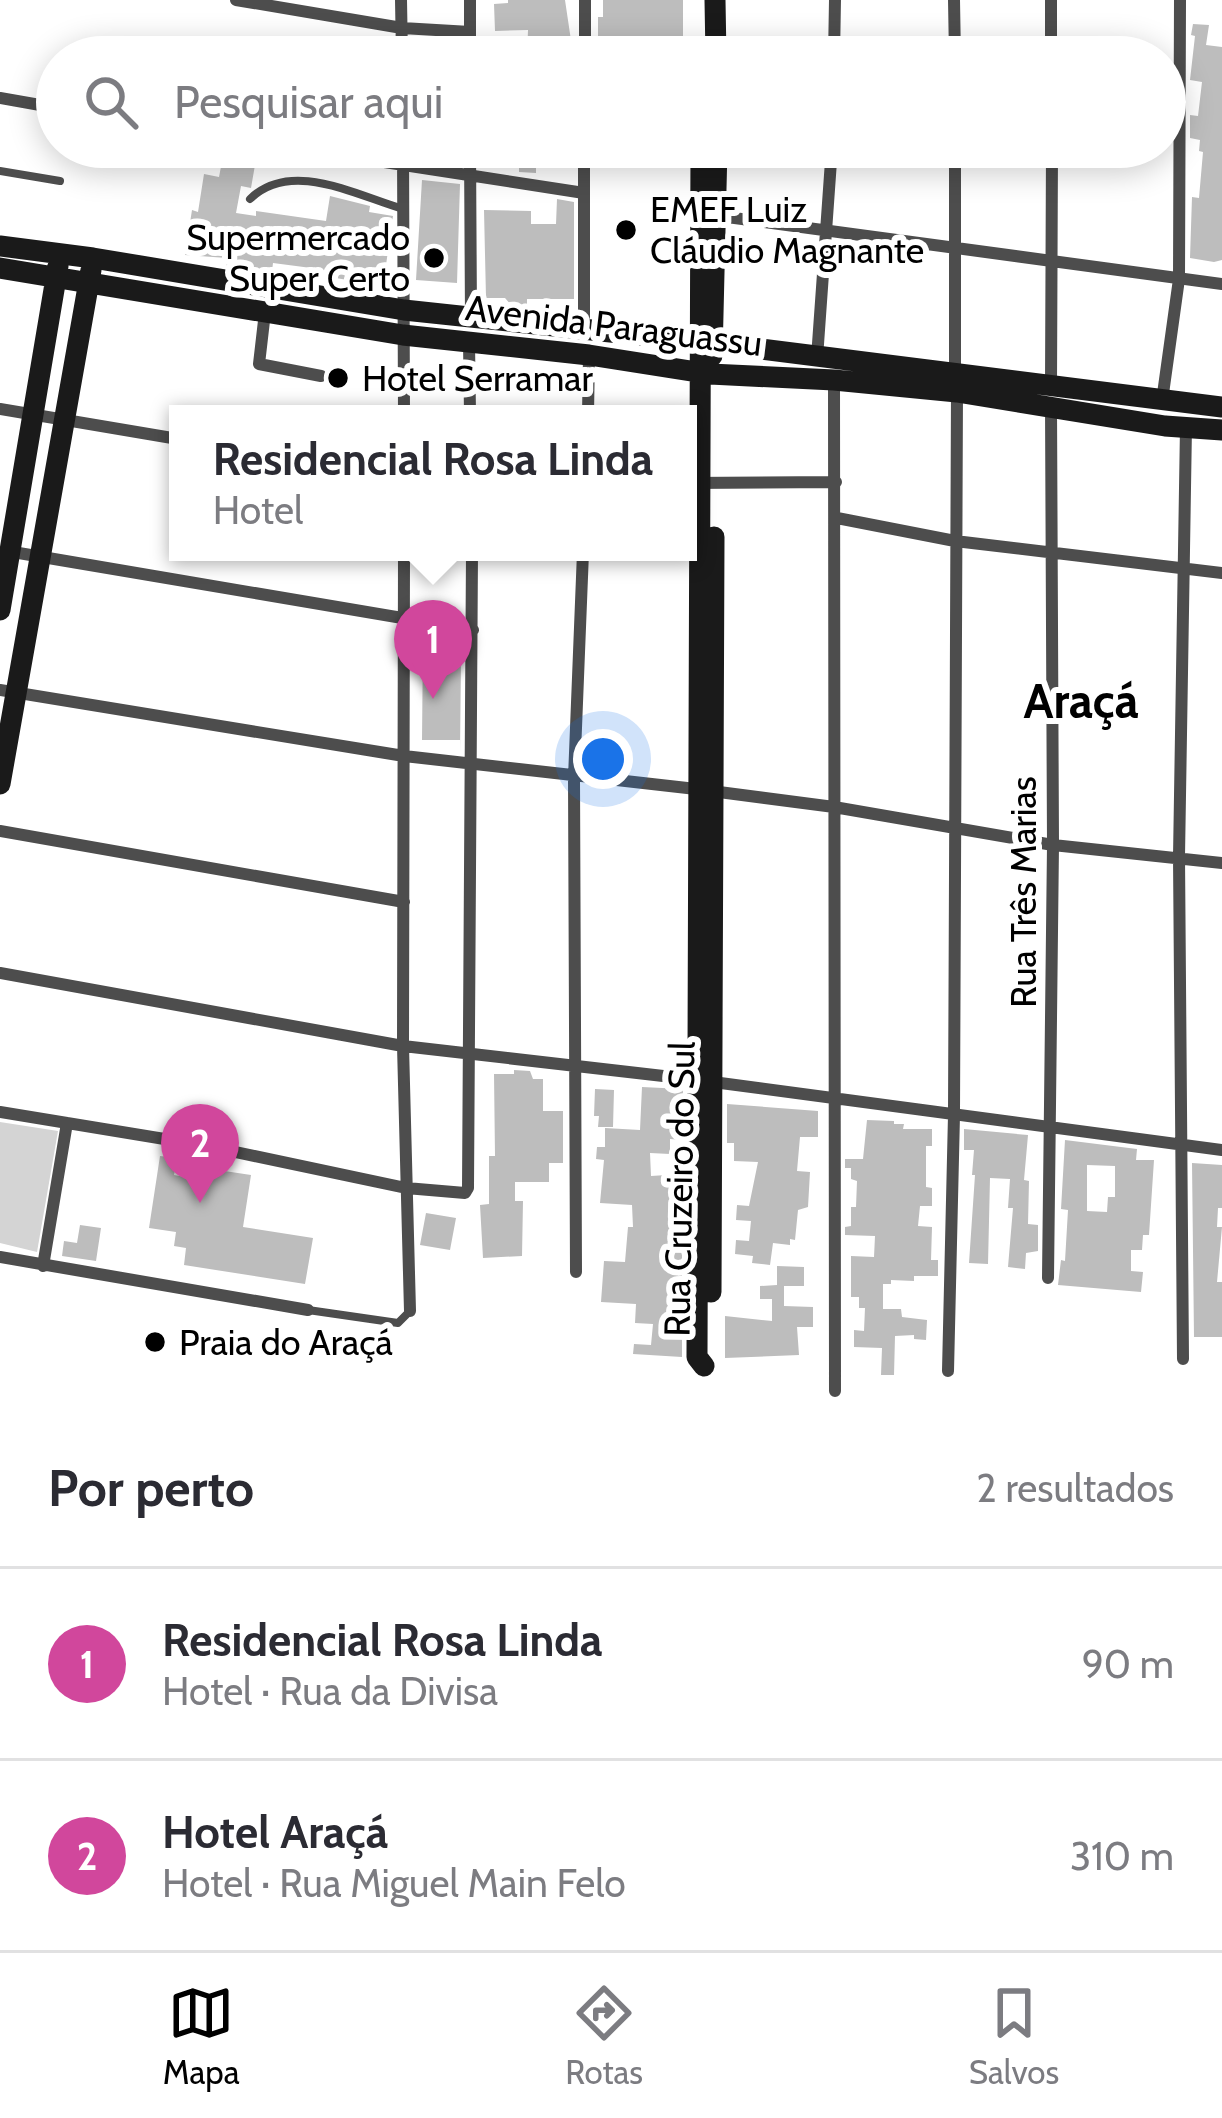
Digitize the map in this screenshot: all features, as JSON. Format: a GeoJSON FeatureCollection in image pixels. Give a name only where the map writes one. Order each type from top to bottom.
{"type":"FeatureCollection","features":[{"type":"Feature","properties":{"kind":"main road"},"geometry":{"type":"LineString","coordinates":[[701,0],[701,36]]}},
{"type":"Feature","properties":{"kind":"main road"},"geometry":{"type":"LineString","coordinates":[[715,0],[716,36]]}},
{"type":"Feature","properties":{"kind":"main road","name":"Rua Cruzeiro do Sul"},"geometry":{"type":"LineString","coordinates":[[704,168],[710,215],[700,483],[706,654],[704,1271]]}},
{"type":"Feature","properties":{"kind":"main road","name":"Avenida Paraguassu"},"geometry":{"type":"LineString","coordinates":[[0,246],[404,310],[470,331],[704,373],[956,383]]}},
{"type":"Feature","properties":{"kind":"main road"},"geometry":{"type":"LineString","coordinates":[[0,610],[5,551],[60,253]]}},
{"type":"Feature","properties":{"kind":"main road"},"geometry":{"type":"LineString","coordinates":[[0,784],[8,691],[39,556],[93,258]]}},
{"type":"Feature","properties":{"kind":"main road","name":"Avenida Paraguassu"},"geometry":{"type":"LineString","coordinates":[[0,268],[404,335],[584,331],[706,343],[1051,397],[1186,427],[1222,430]]}},
{"type":"Feature","properties":{"kind":"main road","name":"Avenida Paraguassu"},"geometry":{"type":"LineString","coordinates":[[1051,397],[1222,406]]}},
{"type":"Feature","properties":{"kind":"street"},"geometry":{"type":"LineString","coordinates":[[236,0],[402,28],[470,32]]}},
{"type":"Feature","properties":{"kind":"street"},"geometry":{"type":"LineString","coordinates":[[401,0],[402,36]]}},
{"type":"Feature","properties":{"kind":"street"},"geometry":{"type":"LineString","coordinates":[[470,0],[470,36]]}},
{"type":"Feature","properties":{"kind":"street"},"geometry":{"type":"LineString","coordinates":[[585,0],[585,36]]}},
{"type":"Feature","properties":{"kind":"street"},"geometry":{"type":"LineString","coordinates":[[834,36],[835,0]]}},
{"type":"Feature","properties":{"kind":"street"},"geometry":{"type":"LineString","coordinates":[[954,0],[955,36]]}},
{"type":"Feature","properties":{"kind":"street"},"geometry":{"type":"LineString","coordinates":[[1051,0],[1051,36]]}},
{"type":"Feature","properties":{"kind":"street"},"geometry":{"type":"LineString","coordinates":[[1180,0],[1180,36]]}},
{"type":"Feature","properties":{"kind":"street"},"geometry":{"type":"LineString","coordinates":[[0,98],[36,104]]}},
{"type":"Feature","properties":{"kind":"street"},"geometry":{"type":"LineString","coordinates":[[403,168],[404,405]]}},
{"type":"Feature","properties":{"kind":"street"},"geometry":{"type":"LineString","coordinates":[[416,168],[584,193]]}},
{"type":"Feature","properties":{"kind":"street"},"geometry":{"type":"LineString","coordinates":[[470,168],[470,405]]}},
{"type":"Feature","properties":{"kind":"street"},"geometry":{"type":"LineString","coordinates":[[584,168],[584,331]]}},
{"type":"Feature","properties":{"kind":"street"},"geometry":{"type":"LineString","coordinates":[[817,358],[832,168]]}},
{"type":"Feature","properties":{"kind":"street"},"geometry":{"type":"LineString","coordinates":[[948,1371],[954,1115],[955,168]]}},
{"type":"Feature","properties":{"kind":"street","name":"Rua Três Marias"},"geometry":{"type":"LineString","coordinates":[[1048,1278],[1052,168]]}},
{"type":"Feature","properties":{"kind":"street"},"geometry":{"type":"LineString","coordinates":[[1162,402],[1179,279],[1179,168]]}},
{"type":"Feature","properties":{"kind":"street"},"geometry":{"type":"LineString","coordinates":[[710,215],[1222,284]]}},
{"type":"Feature","properties":{"kind":"street"},"geometry":{"type":"LineString","coordinates":[[265,312],[260,364],[321,376]]}},
{"type":"Feature","properties":{"kind":"street"},"geometry":{"type":"LineString","coordinates":[[588,405],[589,355]]}},
{"type":"Feature","properties":{"kind":"street"},"geometry":{"type":"LineString","coordinates":[[834,380],[836,1391]]}},
{"type":"Feature","properties":{"kind":"street"},"geometry":{"type":"LineString","coordinates":[[0,409],[169,438]]}},
{"type":"Feature","properties":{"kind":"street"},"geometry":{"type":"LineString","coordinates":[[1183,1359],[1179,857],[1186,427]]}},
{"type":"Feature","properties":{"kind":"street"},"geometry":{"type":"LineString","coordinates":[[700,483],[836,482]]}},
{"type":"Feature","properties":{"kind":"street"},"geometry":{"type":"LineString","coordinates":[[837,518],[955,541],[1222,573]]}},
{"type":"Feature","properties":{"kind":"street"},"geometry":{"type":"LineString","coordinates":[[5,551],[472,630]]}},
{"type":"Feature","properties":{"kind":"street"},"geometry":{"type":"LineString","coordinates":[[404,561],[403,1046],[410,1311]]}},
{"type":"Feature","properties":{"kind":"street"},"geometry":{"type":"LineString","coordinates":[[0,1112],[207,1146],[406,1188],[460,1195],[469,1188],[472,561]]}},
{"type":"Feature","properties":{"kind":"street"},"geometry":{"type":"LineString","coordinates":[[576,1271],[574,778],[583,561]]}},
{"type":"Feature","properties":{"kind":"street"},"geometry":{"type":"LineString","coordinates":[[8,691],[404,756],[705,790],[1053,845],[1222,863]]}},
{"type":"Feature","properties":{"kind":"street"},"geometry":{"type":"LineString","coordinates":[[0,831],[404,902]]}},
{"type":"Feature","properties":{"kind":"street"},"geometry":{"type":"LineString","coordinates":[[0,973],[403,1046],[1222,1150]]}},
{"type":"Feature","properties":{"kind":"street"},"geometry":{"type":"LineString","coordinates":[[43,1267],[67,1123]]}},
{"type":"Feature","properties":{"kind":"street"},"geometry":{"type":"LineString","coordinates":[[0,1257],[308,1310]]}},
{"type":"Feature","properties":{"kind":"lane"},"geometry":{"type":"LineString","coordinates":[[0,170],[59,181]]}},
{"type":"Feature","properties":{"kind":"lane"},"geometry":{"type":"LineString","coordinates":[[250,199],[278,180],[306,180],[403,209]]}},
{"type":"Feature","properties":{"kind":"lane"},"geometry":{"type":"LineString","coordinates":[[308,1310],[398,1323],[410,1311]]}},
{"type":"Feature","properties":{"kind":"shaded area"},"geometry":{"type":"Polygon","coordinates":[[[0,1122],[58,1131],[37,1252],[0,1243],[0,1122]]]}},
{"type":"Feature","properties":{"kind":"building"},"geometry":{"type":"Polygon","coordinates":[[[565,0],[570,36],[495,31],[494,4],[565,0]]]}},
{"type":"Feature","properties":{"kind":"building"},"geometry":{"type":"Polygon","coordinates":[[[603,0],[683,0],[683,36],[598,36],[598,17],[603,17],[603,0]]]}},
{"type":"Feature","properties":{"kind":"building"},"geometry":{"type":"Polygon","coordinates":[[[1193,24],[1209,25],[1206,45],[1222,47],[1222,260],[1214,262],[1190,258],[1192,197],[1199,198],[1203,152],[1199,151],[1200,140],[1190,138],[1190,115],[1198,116],[1202,82],[1190,80],[1193,24]]]}},
{"type":"Feature","properties":{"kind":"building"},"geometry":{"type":"Polygon","coordinates":[[[221,168],[254,168],[251,188],[241,186],[236,213],[256,216],[256,211],[326,221],[330,196],[393,216],[383,286],[318,275],[319,269],[273,263],[272,271],[247,269],[226,265],[227,258],[185,255],[204,174],[219,177],[221,168]]]}},
{"type":"Feature","properties":{"kind":"building"},"geometry":{"type":"Polygon","coordinates":[[[422,180],[460,184],[457,283],[416,280],[422,180]]]}},
{"type":"Feature","properties":{"kind":"building"},"geometry":{"type":"Polygon","coordinates":[[[557,199],[574,202],[574,299],[527,299],[527,308],[512,306],[505,298],[486,298],[484,210],[531,211],[531,224],[556,224],[557,199]]]}},
{"type":"Feature","properties":{"kind":"building"},"geometry":{"type":"Polygon","coordinates":[[[423,639],[457,639],[457,662],[461,660],[460,752],[460,740],[422,740],[423,639]]]}},
{"type":"Feature","properties":{"kind":"building"},"geometry":{"type":"Polygon","coordinates":[[[514,1070],[530,1071],[533,1079],[543,1079],[543,1111],[563,1111],[563,1163],[549,1163],[549,1182],[515,1182],[515,1201],[523,1201],[522,1256],[483,1258],[480,1205],[489,1204],[489,1156],[495,1156],[494,1074],[514,1074],[514,1070]]]}},
{"type":"Feature","properties":{"kind":"building"},"geometry":{"type":"Polygon","coordinates":[[[642,1087],[683,1089],[682,1140],[670,1139],[670,1154],[650,1153],[651,1176],[682,1174],[674,1230],[682,1231],[682,1357],[633,1354],[634,1344],[651,1345],[653,1324],[635,1323],[636,1304],[601,1302],[604,1261],[625,1262],[628,1227],[633,1227],[632,1205],[600,1203],[604,1160],[596,1159],[597,1147],[605,1147],[605,1128],[640,1130],[642,1087]]]}},
{"type":"Feature","properties":{"kind":"building"},"geometry":{"type":"Polygon","coordinates":[[[595,1089],[614,1090],[613,1127],[598,1127],[595,1089]]]}},
{"type":"Feature","properties":{"kind":"building"},"geometry":{"type":"Polygon","coordinates":[[[727,1104],[818,1111],[818,1137],[800,1137],[797,1171],[810,1172],[808,1207],[798,1210],[795,1240],[790,1239],[790,1245],[773,1243],[770,1265],[735,1254],[736,1240],[749,1241],[751,1221],[736,1220],[737,1205],[749,1206],[758,1162],[734,1161],[734,1143],[727,1143],[727,1104]]]}},
{"type":"Feature","properties":{"kind":"building"},"geometry":{"type":"Polygon","coordinates":[[[867,1120],[894,1121],[904,1124],[903,1129],[932,1129],[932,1146],[926,1146],[926,1187],[932,1188],[932,1206],[920,1206],[918,1226],[932,1227],[931,1260],[938,1260],[938,1276],[883,1284],[883,1309],[901,1309],[902,1317],[927,1320],[926,1340],[895,1336],[894,1375],[881,1375],[882,1348],[854,1347],[854,1330],[864,1331],[865,1308],[859,1308],[859,1297],[851,1297],[851,1256],[874,1257],[875,1236],[845,1235],[845,1227],[851,1226],[851,1207],[856,1207],[857,1181],[851,1179],[851,1168],[845,1168],[845,1159],[863,1159],[867,1120]]]}},
{"type":"Feature","properties":{"kind":"building"},"geometry":{"type":"Polygon","coordinates":[[[964,1129],[1028,1135],[1024,1180],[1029,1181],[1028,1224],[1038,1225],[1038,1251],[1026,1253],[1025,1269],[1008,1267],[1013,1208],[1008,1208],[1010,1179],[990,1178],[988,1264],[969,1263],[975,1175],[974,1150],[964,1150],[964,1129]]]}},
{"type":"Feature","properties":{"kind":"building"},"geometry":{"type":"Polygon","coordinates":[[[1065,1140],[1137,1149],[1136,1160],[1154,1160],[1149,1235],[1143,1235],[1142,1250],[1131,1250],[1131,1271],[1143,1272],[1141,1292],[1058,1285],[1061,1260],[1065,1261],[1068,1210],[1061,1209],[1065,1140]],[[1087,1165],[1087,1211],[1107,1212],[1108,1197],[1115,1197],[1115,1166],[1087,1165]]]}},
{"type":"Feature","properties":{"kind":"building"},"geometry":{"type":"Polygon","coordinates":[[[160,1156],[177,1158],[174,1175],[196,1179],[198,1167],[251,1175],[243,1227],[313,1238],[305,1284],[184,1265],[186,1248],[174,1246],[176,1232],[149,1228],[160,1156]]]}},
{"type":"Feature","properties":{"kind":"building"},"geometry":{"type":"Polygon","coordinates":[[[1192,1163],[1222,1165],[1217,1282],[1222,1282],[1222,1337],[1194,1337],[1192,1163]]]}},
{"type":"Feature","properties":{"kind":"building"},"geometry":{"type":"Polygon","coordinates":[[[426,1213],[456,1218],[450,1250],[420,1245],[426,1213]]]}},
{"type":"Feature","properties":{"kind":"building"},"geometry":{"type":"Polygon","coordinates":[[[80,1225],[101,1228],[96,1261],[62,1256],[64,1241],[77,1243],[80,1225]]]}},
{"type":"Feature","properties":{"kind":"building"},"geometry":{"type":"Polygon","coordinates":[[[777,1266],[804,1267],[804,1286],[784,1286],[784,1306],[813,1307],[813,1327],[797,1327],[799,1355],[725,1358],[725,1316],[772,1321],[772,1299],[760,1299],[760,1286],[777,1285],[777,1266]]]}},
{"type":"Feature","properties":{"kind":"place","name":"EMEF Luiz Cláudio Magnante"},"geometry":{"type":"Point","coordinates":[626,230]}},
{"type":"Feature","properties":{"kind":"place","name":"Supermercado Super Certo"},"geometry":{"type":"Point","coordinates":[434,258]}},
{"type":"Feature","properties":{"kind":"place","name":"Hotel Serramar"},"geometry":{"type":"Point","coordinates":[338,378]}},
{"type":"Feature","properties":{"kind":"place","name":"Residencial Rosa Linda"},"geometry":{"type":"Point","coordinates":[433,699]}},
{"type":"Feature","properties":{"kind":"place","name":"Hotel Araçá"},"geometry":{"type":"Point","coordinates":[200,1203]}},
{"type":"Feature","properties":{"kind":"place","name":"Praia do Araçá"},"geometry":{"type":"Point","coordinates":[155,1342]}},
{"type":"Feature","properties":{"kind":"district","name":"Araçá"},"geometry":{"type":"Point","coordinates":[1081,701]}}]}
